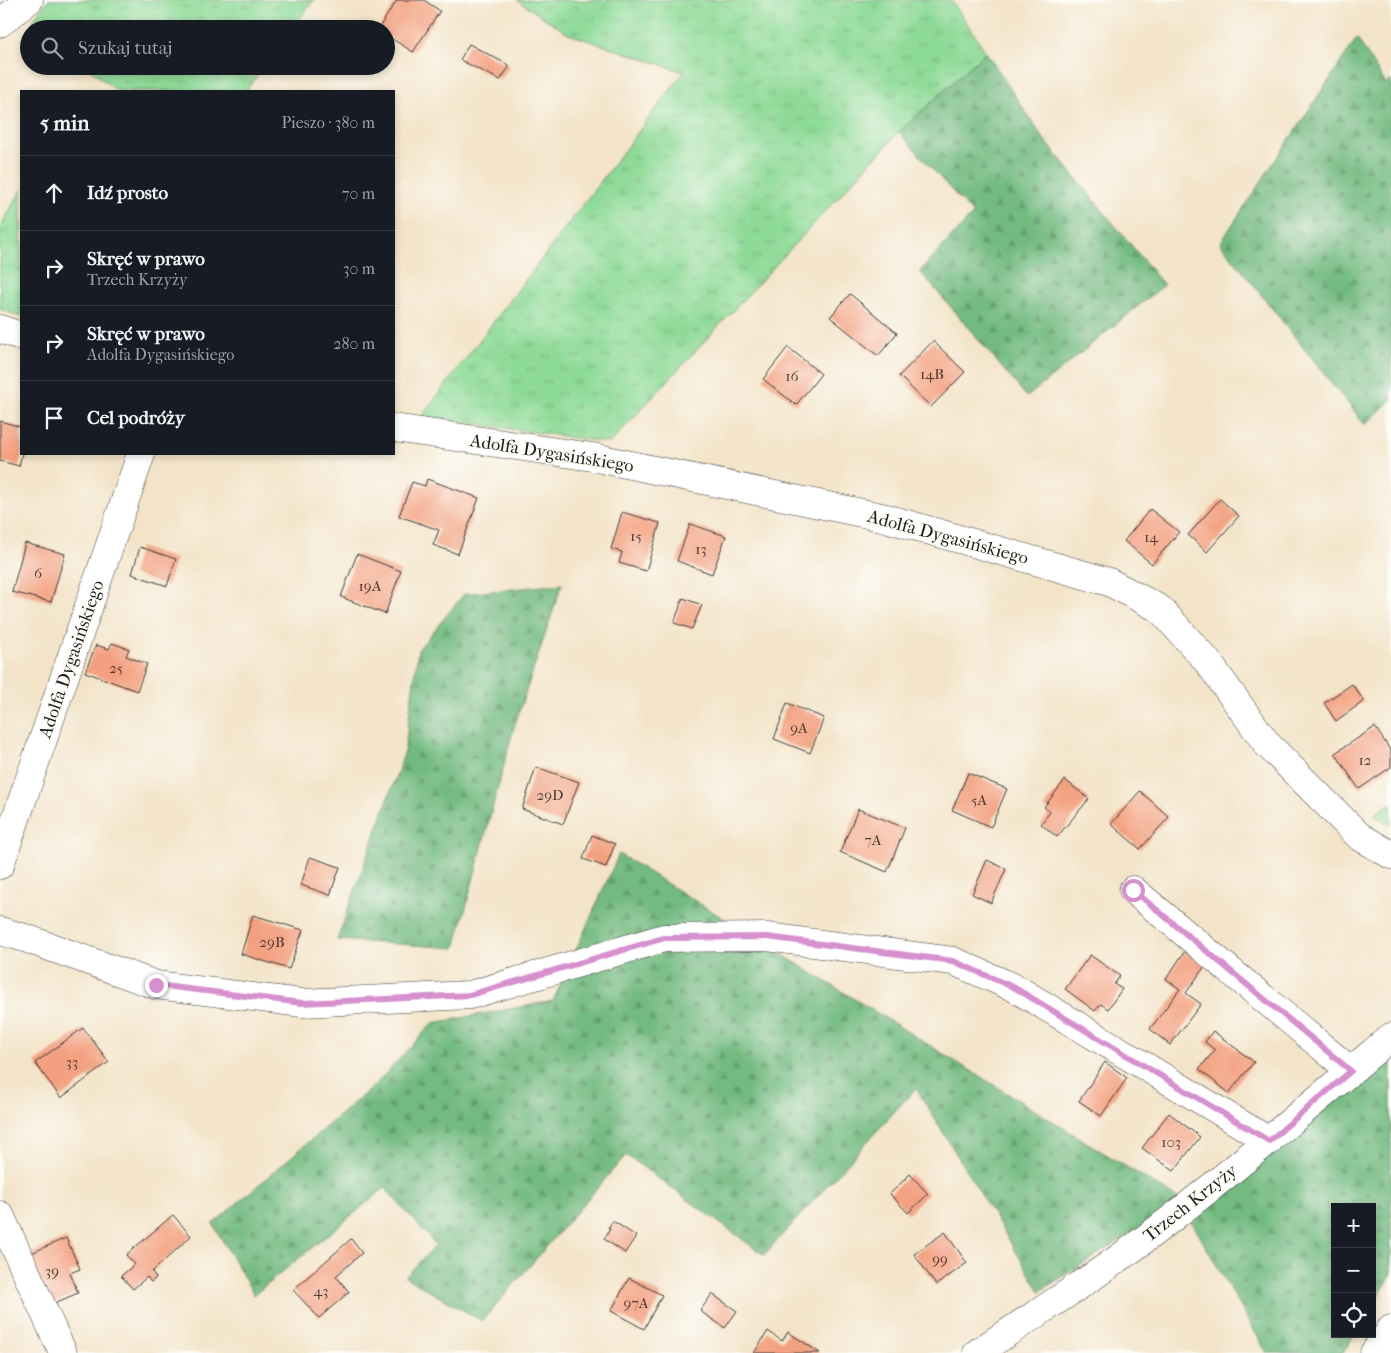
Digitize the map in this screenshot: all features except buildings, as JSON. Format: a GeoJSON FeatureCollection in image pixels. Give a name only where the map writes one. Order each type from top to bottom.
{"type":"FeatureCollection","features":[{"type":"Feature","properties":{"kind":"street"},"geometry":{"type":"LineString","coordinates":[[0,23],[29,0]]}},
{"type":"Feature","properties":{"kind":"street"},"geometry":{"type":"LineString","coordinates":[[0,329],[20,336]]}},
{"type":"Feature","properties":{"kind":"street","name":"Adolfa Dygasińskiego"},"geometry":{"type":"LineString","coordinates":[[395,428],[592,457],[886,518],[1109,582],[1160,609],[1208,662],[1268,744],[1359,836],[1391,854]]}},
{"type":"Feature","properties":{"kind":"street","name":"Adolfa Dygasińskiego"},"geometry":{"type":"LineString","coordinates":[[0,865],[141,455]]}},
{"type":"Feature","properties":{"kind":"street"},"geometry":{"type":"LineString","coordinates":[[1133,890],[1351,1071]]}},
{"type":"Feature","properties":{"kind":"street"},"geometry":{"type":"LineString","coordinates":[[0,931],[25,938],[156,985],[302,1003],[470,995],[664,938],[767,937],[953,961],[1015,988],[1269,1141]]}},
{"type":"Feature","properties":{"kind":"street","name":"Trzech Krzyży"},"geometry":{"type":"LineString","coordinates":[[977,1353],[1132,1249],[1269,1141],[1391,1038]]}},
{"type":"Feature","properties":{"kind":"street"},"geometry":{"type":"LineString","coordinates":[[0,1215],[63,1353]]}},
{"type":"Feature","properties":{"kind":"street"},"geometry":{"type":"LineString","coordinates":[[1374,1353],[1391,1329]]}},
{"type":"Feature","properties":{"kind":"green space"},"geometry":{"type":"Polygon","coordinates":[[[48,0],[314,0],[299,20],[33,20],[48,0]]]}},
{"type":"Feature","properties":{"kind":"green space"},"geometry":{"type":"Polygon","coordinates":[[[517,0],[951,0],[986,52],[899,132],[610,443],[422,416],[684,72],[569,34],[517,0]]]}},
{"type":"Feature","properties":{"kind":"green space"},"geometry":{"type":"Polygon","coordinates":[[[1357,38],[1386,84],[1391,80],[1391,400],[1365,425],[1220,243],[1357,38]]]}},
{"type":"Feature","properties":{"kind":"green space"},"geometry":{"type":"Polygon","coordinates":[[[986,52],[1043,138],[1164,285],[1027,397],[920,271],[973,214],[899,132],[986,52]]]}},
{"type":"Feature","properties":{"kind":"green space"},"geometry":{"type":"Polygon","coordinates":[[[97,75],[258,75],[247,90],[116,90],[97,75]]]}},
{"type":"Feature","properties":{"kind":"green space"},"geometry":{"type":"Polygon","coordinates":[[[20,192],[20,317],[0,309],[0,228],[20,192]]]}},
{"type":"Feature","properties":{"kind":"green space"},"geometry":{"type":"Polygon","coordinates":[[[562,584],[514,727],[455,948],[337,940],[404,754],[418,650],[464,594],[562,584]]]}},
{"type":"Feature","properties":{"kind":"green space"},"geometry":{"type":"Polygon","coordinates":[[[1391,803],[1391,825],[1374,815],[1391,803]]]}},
{"type":"Feature","properties":{"kind":"green space"},"geometry":{"type":"Polygon","coordinates":[[[619,854],[1182,1201],[1040,1291],[916,1088],[764,1255],[626,1155],[482,1321],[405,1277],[436,1245],[385,1188],[254,1295],[213,1224],[376,1084],[433,1023],[553,1001],[619,854]]]}},
{"type":"Feature","properties":{"kind":"green space"},"geometry":{"type":"Polygon","coordinates":[[[1391,1056],[1391,1276],[1376,1300],[1376,1203],[1331,1203],[1331,1338],[1352,1338],[1343,1353],[1267,1353],[1190,1219],[1239,1176],[1391,1056]]]}},
{"type":"Feature","properties":{"kind":"route"},"geometry":{"type":"LineString","coordinates":[[156,985],[302,1003],[470,995],[664,938],[767,937],[953,961],[1015,988],[1269,1141],[1351,1071],[1133,890]]}}]}
